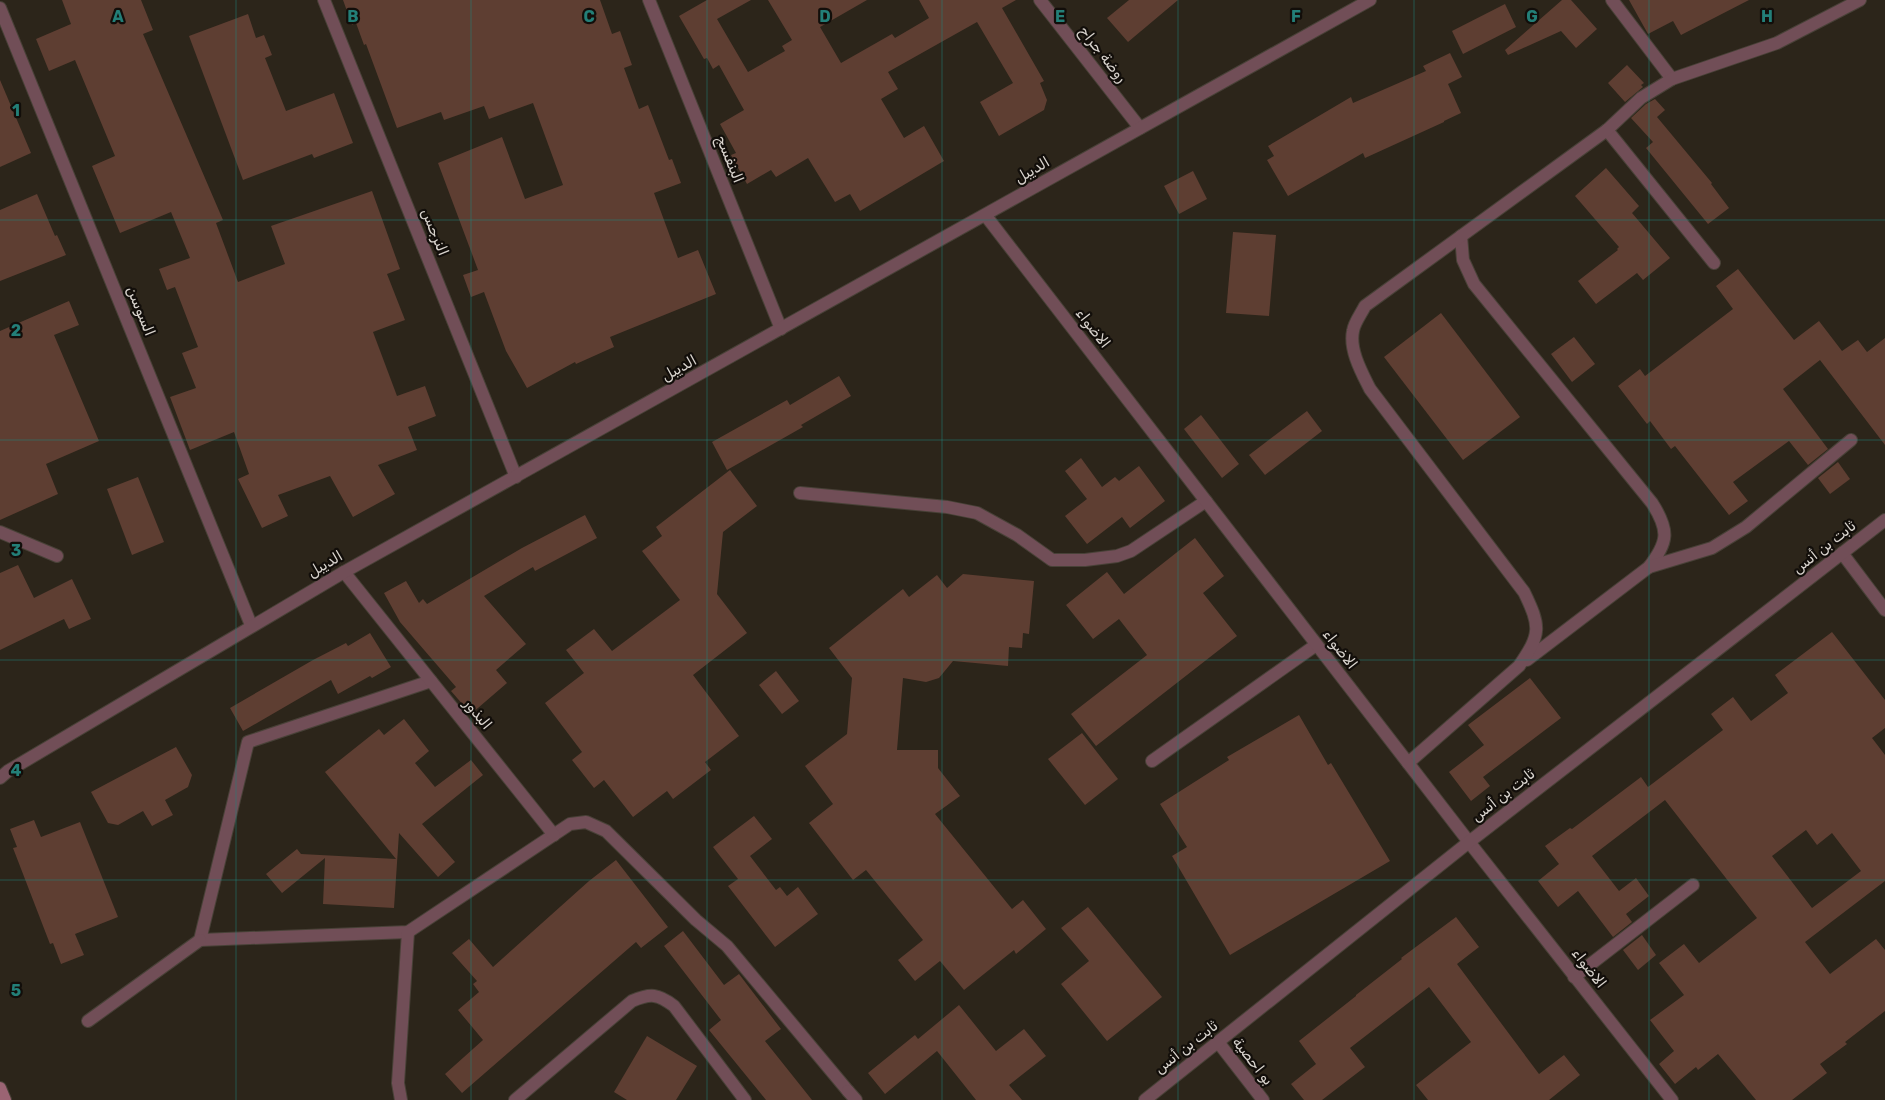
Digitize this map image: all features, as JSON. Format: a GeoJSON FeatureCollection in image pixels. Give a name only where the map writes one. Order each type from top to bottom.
{"type":"FeatureCollection","features":[{"type":"Feature","properties":{"kind":"main road"},"geometry":{"type":"LineString","coordinates":[[0,1088],[5,1100]]}},
{"type":"Feature","properties":{"kind":"street","name":"النرجس"},"geometry":{"type":"LineString","coordinates":[[324,0],[516,477]]}},
{"type":"Feature","properties":{"kind":"street","name":"البنفسج"},"geometry":{"type":"LineString","coordinates":[[649,0],[781,329]]}},
{"type":"Feature","properties":{"kind":"street","name":"روضة جراح"},"geometry":{"type":"LineString","coordinates":[[1040,0],[1140,128]]}},
{"type":"Feature","properties":{"kind":"street","name":"الديبل"},"geometry":{"type":"LineString","coordinates":[[2,774],[251,625],[344,572],[986,216],[1370,0]]}},
{"type":"Feature","properties":{"kind":"street"},"geometry":{"type":"LineString","coordinates":[[1612,0],[1672,79]]}},
{"type":"Feature","properties":{"kind":"street"},"geometry":{"type":"LineString","coordinates":[[1519,666],[1532,648],[1537,631],[1536,616],[1524,592],[1370,389],[1359,369],[1354,353],[1352,332],[1365,306],[1607,130],[1641,98],[1672,79],[1776,43],[1860,0]]}},
{"type":"Feature","properties":{"kind":"street","name":"السوسن"},"geometry":{"type":"LineString","coordinates":[[0,8],[251,625]]}},
{"type":"Feature","properties":{"kind":"street"},"geometry":{"type":"LineString","coordinates":[[1607,130],[1714,263]]}},
{"type":"Feature","properties":{"kind":"street","name":"الاضواء"},"geometry":{"type":"LineString","coordinates":[[986,216],[1316,645],[1672,1100]]}},
{"type":"Feature","properties":{"kind":"street"},"geometry":{"type":"LineString","coordinates":[[1408,763],[1519,666],[1649,567],[1662,551],[1665,534],[1662,518],[1652,504],[1474,284],[1463,260],[1461,236]]}},
{"type":"Feature","properties":{"kind":"street"},"geometry":{"type":"LineString","coordinates":[[1649,567],[1712,548],[1746,527],[1851,440]]}},
{"type":"Feature","properties":{"kind":"street"},"geometry":{"type":"LineString","coordinates":[[800,493],[947,507],[977,513],[1017,534],[1052,560],[1085,560],[1131,552],[1206,501]]}},
{"type":"Feature","properties":{"kind":"street","name":"ثابت بن أنس"},"geometry":{"type":"LineString","coordinates":[[1145,1100],[1469,842],[1885,520]]}},
{"type":"Feature","properties":{"kind":"street"},"geometry":{"type":"LineString","coordinates":[[0,532],[57,556]]}},
{"type":"Feature","properties":{"kind":"street"},"geometry":{"type":"LineString","coordinates":[[1842,553],[1885,610]]}},
{"type":"Feature","properties":{"kind":"street","name":"البذور"},"geometry":{"type":"LineString","coordinates":[[344,572],[554,835]]}},
{"type":"Feature","properties":{"kind":"street"},"geometry":{"type":"LineString","coordinates":[[1152,761],[1316,645]]}},
{"type":"Feature","properties":{"kind":"street"},"geometry":{"type":"LineString","coordinates":[[200,940],[248,742],[431,681]]}},
{"type":"Feature","properties":{"kind":"street"},"geometry":{"type":"LineString","coordinates":[[88,1021],[200,940],[408,932],[570,824],[586,822],[606,831],[696,920],[727,946],[852,1095]]}},
{"type":"Feature","properties":{"kind":"street"},"geometry":{"type":"LineString","coordinates":[[1574,976],[1693,885]]}},
{"type":"Feature","properties":{"kind":"street"},"geometry":{"type":"LineString","coordinates":[[401,1100],[398,1083],[408,932]]}},
{"type":"Feature","properties":{"kind":"street"},"geometry":{"type":"LineString","coordinates":[[515,1100],[632,1001],[646,995],[662,997],[674,1006],[745,1100]]}},
{"type":"Feature","properties":{"kind":"street","name":"بو احصية"},"geometry":{"type":"LineString","coordinates":[[1218,1042],[1263,1100]]}},
{"type":"Feature","properties":{"kind":"building"},"geometry":{"type":"Polygon","coordinates":[[[62,0],[141,0],[153,30],[143,34],[223,220],[216,223],[238,282],[285,264],[271,226],[372,191],[400,269],[387,274],[405,320],[373,332],[397,396],[425,386],[436,416],[408,427],[417,450],[378,465],[395,494],[353,517],[330,476],[278,495],[288,516],[262,528],[238,479],[249,474],[234,432],[190,450],[170,397],[196,388],[182,353],[198,347],[175,287],[167,290],[159,269],[190,258],[171,212],[120,233],[92,166],[115,156],[75,60],[49,71],[36,39],[71,24],[62,0]]]}},
{"type":"Feature","properties":{"kind":"building"},"geometry":{"type":"Polygon","coordinates":[[[343,0],[600,0],[612,34],[620,31],[632,65],[624,68],[639,109],[648,105],[669,160],[672,159],[681,183],[654,193],[678,258],[698,250],[716,294],[610,337],[614,347],[576,364],[575,362],[527,388],[506,351],[484,292],[471,297],[463,275],[478,270],[438,163],[502,137],[525,199],[563,185],[533,103],[489,119],[484,106],[444,120],[441,112],[397,128],[366,44],[364,45],[356,23],[352,25],[343,0]]]}},
{"type":"Feature","properties":{"kind":"building"},"geometry":{"type":"Polygon","coordinates":[[[707,0],[751,0],[717,19],[748,72],[785,51],[782,46],[792,40],[768,0],[867,0],[820,27],[841,63],[892,34],[895,38],[929,18],[919,0],[1016,0],[1002,8],[1044,81],[1040,83],[1047,100],[1044,110],[999,136],[980,102],[1013,83],[977,22],[888,72],[898,89],[881,99],[904,138],[924,126],[944,161],[860,211],[850,194],[835,202],[808,158],[776,177],[771,170],[747,184],[731,155],[736,153],[720,124],[744,110],[719,65],[713,69],[707,58],[704,59],[679,16],[707,0]]]}},
{"type":"Feature","properties":{"kind":"building"},"geometry":{"type":"Polygon","coordinates":[[[1129,0],[1178,0],[1128,42],[1107,18],[1129,0]]]}},
{"type":"Feature","properties":{"kind":"building"},"geometry":{"type":"Polygon","coordinates":[[[1562,0],[1571,0],[1597,29],[1576,48],[1561,31],[1508,55],[1505,50],[1562,0]]]}},
{"type":"Feature","properties":{"kind":"building"},"geometry":{"type":"Polygon","coordinates":[[[1629,0],[1749,0],[1681,35],[1673,21],[1648,34],[1629,0]]]}},
{"type":"Feature","properties":{"kind":"building"},"geometry":{"type":"Polygon","coordinates":[[[1505,4],[1516,27],[1463,54],[1452,31],[1505,4]]]}},
{"type":"Feature","properties":{"kind":"building"},"geometry":{"type":"Polygon","coordinates":[[[248,14],[256,38],[264,35],[272,55],[265,58],[286,111],[334,93],[353,143],[314,158],[312,154],[243,180],[189,36],[248,14]]]}},
{"type":"Feature","properties":{"kind":"building"},"geometry":{"type":"Polygon","coordinates":[[[1450,53],[1462,77],[1448,84],[1461,113],[1365,158],[1363,153],[1288,196],[1267,160],[1274,156],[1268,146],[1351,97],[1353,103],[1426,71],[1423,66],[1450,53]]]}},
{"type":"Feature","properties":{"kind":"building"},"geometry":{"type":"Polygon","coordinates":[[[1627,65],[1644,83],[1641,85],[1643,87],[1625,102],[1608,83],[1627,65]]]}},
{"type":"Feature","properties":{"kind":"building"},"geometry":{"type":"Polygon","coordinates":[[[0,80],[31,153],[0,167],[0,80]]]}},
{"type":"Feature","properties":{"kind":"building"},"geometry":{"type":"Polygon","coordinates":[[[1655,99],[1665,110],[1657,117],[1712,183],[1729,208],[1708,224],[1646,148],[1653,142],[1631,118],[1646,104],[1655,99]]]}},
{"type":"Feature","properties":{"kind":"building"},"geometry":{"type":"Polygon","coordinates":[[[1606,168],[1639,206],[1632,213],[1670,258],[1643,280],[1637,273],[1596,304],[1578,281],[1618,250],[1619,247],[1575,196],[1606,168]]]}},
{"type":"Feature","properties":{"kind":"building"},"geometry":{"type":"Polygon","coordinates":[[[1193,171],[1207,199],[1179,214],[1164,186],[1193,171]]]}},
{"type":"Feature","properties":{"kind":"building"},"geometry":{"type":"Polygon","coordinates":[[[37,194],[55,236],[57,235],[66,255],[0,281],[0,210],[37,194]]]}},
{"type":"Feature","properties":{"kind":"building"},"geometry":{"type":"Polygon","coordinates":[[[1233,232],[1276,235],[1269,316],[1226,313],[1233,232]]]}},
{"type":"Feature","properties":{"kind":"building"},"geometry":{"type":"Polygon","coordinates":[[[1738,269],[1794,340],[1819,321],[1842,351],[1858,340],[1867,352],[1885,338],[1885,445],[1820,360],[1783,389],[1828,449],[1808,465],[1789,441],[1733,482],[1748,501],[1729,515],[1675,446],[1671,449],[1650,421],[1647,424],[1618,386],[1640,369],[1645,376],[1733,309],[1716,286],[1738,269]]]}},
{"type":"Feature","properties":{"kind":"building"},"geometry":{"type":"Polygon","coordinates":[[[69,301],[79,325],[54,335],[99,441],[46,464],[58,494],[0,520],[0,331],[69,301]]]}},
{"type":"Feature","properties":{"kind":"building"},"geometry":{"type":"Polygon","coordinates":[[[1441,313],[1520,417],[1463,460],[1384,357],[1441,313]]]}},
{"type":"Feature","properties":{"kind":"building"},"geometry":{"type":"Polygon","coordinates":[[[1574,337],[1595,364],[1572,382],[1551,354],[1574,337]]]}},
{"type":"Feature","properties":{"kind":"building"},"geometry":{"type":"Polygon","coordinates":[[[839,376],[851,396],[801,425],[803,427],[727,470],[712,442],[787,400],[790,405],[839,376]]]}},
{"type":"Feature","properties":{"kind":"building"},"geometry":{"type":"Polygon","coordinates":[[[1307,411],[1322,431],[1265,475],[1249,455],[1307,411]]]}},
{"type":"Feature","properties":{"kind":"building"},"geometry":{"type":"Polygon","coordinates":[[[1201,415],[1239,464],[1222,478],[1184,429],[1201,415]]]}},
{"type":"Feature","properties":{"kind":"building"},"geometry":{"type":"Polygon","coordinates":[[[1081,458],[1102,487],[1115,477],[1119,481],[1139,466],[1165,501],[1130,528],[1122,517],[1087,544],[1065,516],[1087,499],[1065,471],[1081,458]]]}},
{"type":"Feature","properties":{"kind":"building"},"geometry":{"type":"Polygon","coordinates":[[[1838,462],[1850,479],[1830,494],[1818,478],[1838,462]]]}},
{"type":"Feature","properties":{"kind":"building"},"geometry":{"type":"Polygon","coordinates":[[[730,470],[757,506],[723,532],[717,594],[747,633],[693,675],[739,736],[705,762],[711,770],[673,799],[667,791],[633,817],[604,780],[594,788],[572,760],[582,752],[545,703],[584,673],[566,650],[594,629],[612,651],[680,600],[642,551],[662,536],[656,527],[730,470]]]}},
{"type":"Feature","properties":{"kind":"building"},"geometry":{"type":"Polygon","coordinates":[[[138,477],[164,542],[132,555],[107,489],[138,477]]]}},
{"type":"Feature","properties":{"kind":"building"},"geometry":{"type":"Polygon","coordinates":[[[585,515],[597,538],[535,571],[533,567],[484,596],[526,644],[496,670],[507,683],[471,714],[451,691],[456,687],[400,622],[384,593],[406,581],[419,603],[423,599],[427,604],[522,548],[585,515]]]}},
{"type":"Feature","properties":{"kind":"building"},"geometry":{"type":"Polygon","coordinates":[[[1195,538],[1224,576],[1203,593],[1237,636],[1096,746],[1071,714],[1147,655],[1119,619],[1093,639],[1066,605],[1107,572],[1124,594],[1195,538]]]}},
{"type":"Feature","properties":{"kind":"building"},"geometry":{"type":"Polygon","coordinates":[[[18,565],[34,598],[72,579],[91,619],[69,629],[64,619],[0,650],[0,573],[18,565]]]}},
{"type":"Feature","properties":{"kind":"building"},"geometry":{"type":"Polygon","coordinates":[[[963,574],[1034,581],[1029,634],[1023,633],[1022,648],[1009,647],[1008,666],[953,661],[939,678],[926,682],[903,678],[897,750],[938,750],[938,768],[960,796],[935,814],[1012,909],[1023,900],[1046,929],[1016,954],[1014,950],[964,990],[940,961],[915,981],[898,960],[923,940],[866,870],[853,880],[809,823],[833,804],[805,766],[847,734],[852,678],[829,648],[903,589],[909,597],[937,575],[947,588],[963,574]]]}},
{"type":"Feature","properties":{"kind":"building"},"geometry":{"type":"Polygon","coordinates":[[[1832,632],[1885,700],[1885,728],[1872,738],[1885,755],[1885,881],[1805,942],[1830,974],[1876,939],[1885,950],[1885,1011],[1845,1042],[1847,1044],[1820,1064],[1827,1073],[1792,1100],[1756,1100],[1718,1054],[1698,1070],[1696,1067],[1675,1084],[1659,1064],[1674,1051],[1650,1020],[1684,995],[1659,963],[1684,944],[1699,963],[1757,918],[1665,800],[1592,856],[1619,891],[1636,878],[1649,896],[1626,914],[1632,922],[1613,937],[1578,891],[1558,907],[1538,881],[1559,864],[1545,846],[1570,828],[1572,829],[1641,777],[1648,787],[1723,730],[1711,714],[1733,697],[1751,721],[1788,693],[1775,675],[1832,632]],[[1806,830],[1772,856],[1812,908],[1861,871],[1832,833],[1817,845],[1806,830]]]}},
{"type":"Feature","properties":{"kind":"building"},"geometry":{"type":"Polygon","coordinates":[[[370,633],[391,667],[372,678],[370,676],[338,694],[331,680],[243,731],[230,708],[313,660],[346,643],[348,646],[370,633]]]}},
{"type":"Feature","properties":{"kind":"building"},"geometry":{"type":"Polygon","coordinates":[[[776,671],[799,701],[782,714],[759,685],[776,671]]]}},
{"type":"Feature","properties":{"kind":"building"},"geometry":{"type":"Polygon","coordinates":[[[1530,678],[1561,718],[1483,777],[1490,786],[1471,801],[1449,772],[1484,745],[1468,725],[1530,678]]]}},
{"type":"Feature","properties":{"kind":"building"},"geometry":{"type":"Polygon","coordinates":[[[1299,715],[1328,765],[1331,763],[1390,861],[1230,955],[1172,856],[1187,847],[1160,804],[1229,760],[1227,757],[1299,715]]]}},
{"type":"Feature","properties":{"kind":"building"},"geometry":{"type":"Polygon","coordinates":[[[404,719],[429,751],[415,763],[435,787],[471,760],[483,775],[422,824],[455,862],[438,877],[399,833],[394,908],[323,904],[325,858],[282,893],[266,874],[297,849],[301,854],[396,859],[325,772],[379,729],[384,735],[404,719]]]}},
{"type":"Feature","properties":{"kind":"building"},"geometry":{"type":"Polygon","coordinates":[[[1082,733],[1118,779],[1085,805],[1048,759],[1082,733]]]}},
{"type":"Feature","properties":{"kind":"building"},"geometry":{"type":"Polygon","coordinates":[[[176,747],[192,775],[188,787],[165,800],[173,815],[152,826],[143,811],[118,825],[108,823],[91,792],[176,747]]]}},
{"type":"Feature","properties":{"kind":"building"},"geometry":{"type":"Polygon","coordinates":[[[754,816],[772,839],[750,856],[776,890],[780,887],[787,896],[798,887],[818,914],[775,947],[728,886],[738,879],[713,847],[754,816]]]}},
{"type":"Feature","properties":{"kind":"building"},"geometry":{"type":"Polygon","coordinates":[[[34,820],[41,837],[80,822],[118,917],[75,934],[84,955],[61,964],[53,943],[50,944],[13,848],[17,847],[10,829],[34,820]]]}},
{"type":"Feature","properties":{"kind":"building"},"geometry":{"type":"Polygon","coordinates":[[[616,860],[668,927],[641,948],[636,942],[462,1093],[445,1074],[483,1040],[458,1010],[479,992],[473,984],[477,981],[452,953],[469,939],[493,967],[589,881],[616,860]]]}},
{"type":"Feature","properties":{"kind":"building"},"geometry":{"type":"Polygon","coordinates":[[[1088,907],[1162,997],[1107,1041],[1061,984],[1089,961],[1061,928],[1088,907]]]}},
{"type":"Feature","properties":{"kind":"building"},"geometry":{"type":"Polygon","coordinates":[[[1456,917],[1479,947],[1457,964],[1539,1074],[1564,1055],[1580,1075],[1549,1100],[1428,1100],[1416,1085],[1471,1042],[1429,987],[1350,1048],[1365,1067],[1322,1100],[1304,1100],[1291,1084],[1316,1064],[1299,1041],[1401,958],[1456,917]]]}},
{"type":"Feature","properties":{"kind":"building"},"geometry":{"type":"Polygon","coordinates":[[[683,931],[724,985],[739,974],[781,1029],[765,1041],[812,1100],[766,1100],[709,1030],[721,1020],[664,946],[683,931]]]}},
{"type":"Feature","properties":{"kind":"building"},"geometry":{"type":"Polygon","coordinates":[[[1642,935],[1656,955],[1638,970],[1623,950],[1642,935]]]}},
{"type":"Feature","properties":{"kind":"building"},"geometry":{"type":"Polygon","coordinates":[[[959,1005],[996,1051],[1024,1029],[1046,1056],[1009,1085],[1022,1100],[976,1100],[937,1051],[885,1094],[868,1073],[915,1035],[918,1039],[959,1005]]]}},
{"type":"Feature","properties":{"kind":"building"},"geometry":{"type":"Polygon","coordinates":[[[647,1036],[697,1066],[676,1100],[627,1100],[614,1092],[647,1036]]]}}]}
